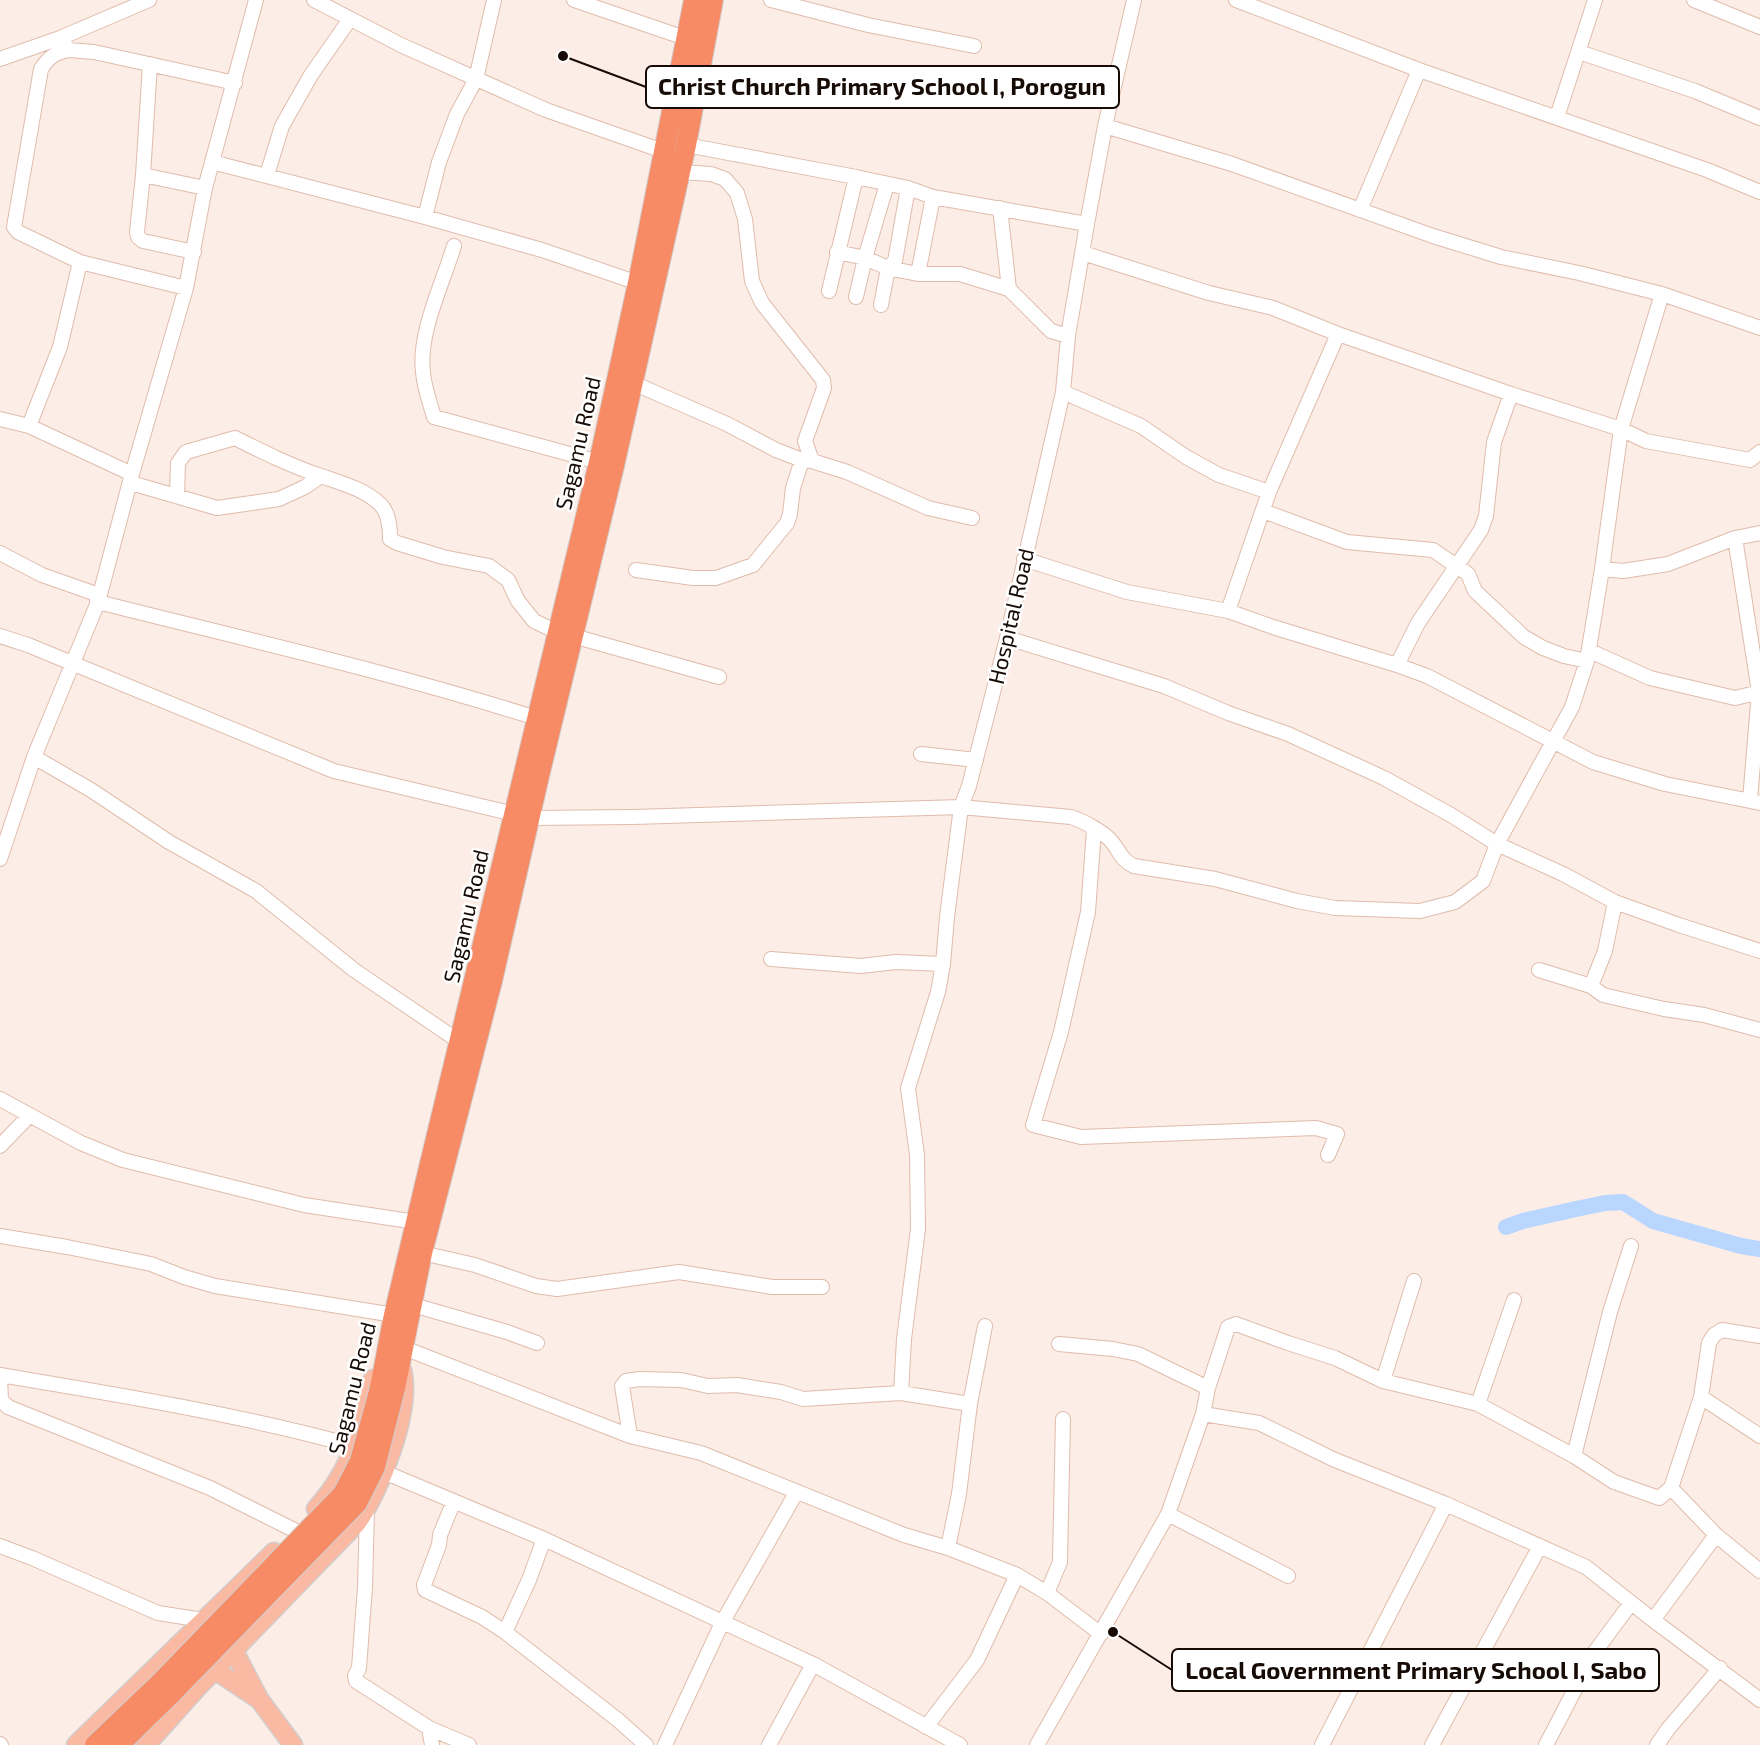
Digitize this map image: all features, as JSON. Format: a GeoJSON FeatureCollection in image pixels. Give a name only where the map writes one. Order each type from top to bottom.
{"type":"FeatureCollection","features":[{"type":"Feature","properties":{"kind":"highway","name":"Sagamu Road"},"geometry":{"type":"LineString","coordinates":[[119,1745],[172,1694],[357,1503],[375,1467],[388,1388],[413,1305],[422,1252],[476,1046],[522,816],[565,634],[633,383],[660,219],[663,151],[694,0]]}},
{"type":"Feature","properties":{"kind":"highway","name":"Sagamu Road"},"geometry":{"type":"LineString","coordinates":[[396,1358],[394,1315],[460,1042],[522,816],[536,718],[565,634],[598,462],[638,283],[660,219],[680,171],[713,0]]}},
{"type":"Feature","properties":{"kind":"highway","name":"Sagamu Road"},"geometry":{"type":"LineString","coordinates":[[95,1745],[161,1682],[343,1494],[360,1461],[388,1388]]}},
{"type":"Feature","properties":{"kind":"main road"},"geometry":{"type":"LineString","coordinates":[[76,1745],[296,1531],[333,1490],[354,1446],[372,1381],[396,1358],[405,1383],[399,1424],[384,1472],[367,1509],[356,1524],[146,1745]]}},
{"type":"Feature","properties":{"kind":"main road"},"geometry":{"type":"LineString","coordinates":[[203,1620],[234,1651],[259,1699],[293,1745]]}},
{"type":"Feature","properties":{"kind":"main road"},"geometry":{"type":"LineString","coordinates":[[187,1638],[215,1670],[259,1699]]}},
{"type":"Feature","properties":{"kind":"street"},"geometry":{"type":"LineString","coordinates":[[0,859],[34,758],[99,598],[186,288],[205,188],[256,0]]}},
{"type":"Feature","properties":{"kind":"street"},"geometry":{"type":"LineString","coordinates":[[314,0],[476,79],[546,110],[663,151]]}},
{"type":"Feature","properties":{"kind":"street"},"geometry":{"type":"LineString","coordinates":[[425,217],[440,162],[457,114],[476,79],[494,0]]}},
{"type":"Feature","properties":{"kind":"street"},"geometry":{"type":"LineString","coordinates":[[574,0],[685,38]]}},
{"type":"Feature","properties":{"kind":"street"},"geometry":{"type":"LineString","coordinates":[[771,0],[868,25],[974,46]]}},
{"type":"Feature","properties":{"kind":"street","name":"Hospital Road"},"geometry":{"type":"LineString","coordinates":[[901,1393],[904,1339],[918,1229],[917,1155],[908,1088],[938,992],[961,807],[969,786],[1007,638],[1062,392],[1068,336],[1105,126],[1134,0]]}},
{"type":"Feature","properties":{"kind":"street"},"geometry":{"type":"LineString","coordinates":[[1236,0],[1419,70],[1707,170],[1760,192]]}},
{"type":"Feature","properties":{"kind":"street"},"geometry":{"type":"LineString","coordinates":[[1557,117],[1595,0]]}},
{"type":"Feature","properties":{"kind":"street"},"geometry":{"type":"LineString","coordinates":[[1694,0],[1760,27]]}},
{"type":"Feature","properties":{"kind":"street"},"geometry":{"type":"LineString","coordinates":[[0,59],[60,38],[141,1]]}},
{"type":"Feature","properties":{"kind":"street"},"geometry":{"type":"LineString","coordinates":[[267,175],[282,126],[311,75],[350,19]]}},
{"type":"Feature","properties":{"kind":"street"},"geometry":{"type":"LineString","coordinates":[[60,38],[69,50]]}},
{"type":"Feature","properties":{"kind":"street"},"geometry":{"type":"LineString","coordinates":[[186,288],[80,262],[18,232],[14,226],[41,69],[54,53],[69,50],[94,52],[234,84]]}},
{"type":"Feature","properties":{"kind":"street"},"geometry":{"type":"LineString","coordinates":[[1580,52],[1695,91],[1760,118]]}},
{"type":"Feature","properties":{"kind":"street"},"geometry":{"type":"LineString","coordinates":[[150,64],[143,175],[136,225],[138,237],[142,242],[194,252]]}},
{"type":"Feature","properties":{"kind":"street"},"geometry":{"type":"LineString","coordinates":[[1360,210],[1419,70]]}},
{"type":"Feature","properties":{"kind":"street"},"geometry":{"type":"LineString","coordinates":[[1105,126],[1232,164],[1501,257],[1579,273],[1662,294],[1760,328]]}},
{"type":"Feature","properties":{"kind":"street"},"geometry":{"type":"LineString","coordinates":[[686,145],[856,177],[908,188],[933,197],[1087,224]]}},
{"type":"Feature","properties":{"kind":"street"},"geometry":{"type":"LineString","coordinates":[[212,162],[542,250],[638,283]]}},
{"type":"Feature","properties":{"kind":"street"},"geometry":{"type":"LineString","coordinates":[[636,570],[693,578],[716,578],[753,565],[787,523],[793,488],[807,460],[805,441],[824,387],[823,380],[762,303],[752,281],[745,219],[737,193],[725,179],[711,174],[680,171]]}},
{"type":"Feature","properties":{"kind":"street"},"geometry":{"type":"LineString","coordinates":[[143,175],[205,188]]}},
{"type":"Feature","properties":{"kind":"street"},"geometry":{"type":"LineString","coordinates":[[829,291],[856,177]]}},
{"type":"Feature","properties":{"kind":"street"},"geometry":{"type":"LineString","coordinates":[[856,297],[887,184]]}},
{"type":"Feature","properties":{"kind":"street"},"geometry":{"type":"LineString","coordinates":[[882,304],[888,268],[895,261],[908,188]]}},
{"type":"Feature","properties":{"kind":"street"},"geometry":{"type":"LineString","coordinates":[[918,274],[933,197]]}},
{"type":"Feature","properties":{"kind":"street"},"geometry":{"type":"LineString","coordinates":[[1000,208],[1009,288]]}},
{"type":"Feature","properties":{"kind":"street"},"geometry":{"type":"LineString","coordinates":[[454,246],[447,272],[432,309],[423,349],[422,371],[434,417],[598,462]]}},
{"type":"Feature","properties":{"kind":"street"},"geometry":{"type":"LineString","coordinates":[[837,252],[865,258],[888,268],[918,274],[960,274],[1009,288],[1051,331],[1068,336]]}},
{"type":"Feature","properties":{"kind":"street"},"geometry":{"type":"LineString","coordinates":[[1083,253],[1209,293],[1273,308],[1338,334],[1510,394],[1621,429],[1646,441],[1750,460],[1760,452]]}},
{"type":"Feature","properties":{"kind":"street"},"geometry":{"type":"LineString","coordinates":[[29,426],[60,347],[80,262]]}},
{"type":"Feature","properties":{"kind":"street"},"geometry":{"type":"LineString","coordinates":[[0,636],[28,645],[334,771],[522,816],[633,817],[961,807],[1071,817],[1085,822],[1111,840],[1126,863],[1134,866],[1215,879],[1335,909],[1420,911],[1455,902],[1483,881],[1497,844],[1572,707],[1589,656],[1621,429],[1662,294]]}},
{"type":"Feature","properties":{"kind":"street"},"geometry":{"type":"LineString","coordinates":[[1228,610],[1269,492],[1338,334]]}},
{"type":"Feature","properties":{"kind":"street"},"geometry":{"type":"LineString","coordinates":[[633,383],[727,424],[776,450],[847,472],[928,508],[972,518]]}},
{"type":"Feature","properties":{"kind":"street"},"geometry":{"type":"LineString","coordinates":[[1062,392],[1141,426],[1186,457],[1219,475],[1269,492]]}},
{"type":"Feature","properties":{"kind":"street"},"geometry":{"type":"LineString","coordinates":[[1397,665],[1418,624],[1481,530],[1486,516],[1494,442],[1510,394]]}},
{"type":"Feature","properties":{"kind":"street"},"geometry":{"type":"LineString","coordinates":[[0,419],[29,426],[131,478],[177,496],[217,508],[279,500],[321,476]]}},
{"type":"Feature","properties":{"kind":"street"},"geometry":{"type":"LineString","coordinates":[[177,496],[178,463],[186,452],[235,438],[269,456],[347,484],[381,505],[389,521],[390,539],[397,543],[443,557],[489,566],[508,580],[518,601],[534,621],[565,634],[719,677]]}},
{"type":"Feature","properties":{"kind":"street"},"geometry":{"type":"LineString","coordinates":[[776,450],[805,441]]}},
{"type":"Feature","properties":{"kind":"street"},"geometry":{"type":"LineString","coordinates":[[1263,511],[1347,542],[1433,550],[1468,574],[1475,591],[1524,637],[1564,656],[1589,656],[1650,678],[1735,698],[1760,692]]}},
{"type":"Feature","properties":{"kind":"street"},"geometry":{"type":"LineString","coordinates":[[1602,569],[1623,571],[1668,564],[1735,538],[1760,533]]}},
{"type":"Feature","properties":{"kind":"street"},"geometry":{"type":"LineString","coordinates":[[1024,559],[1126,592],[1228,610],[1273,627],[1397,665],[1427,676],[1593,762],[1665,784],[1755,801],[1760,692],[1756,651],[1735,538]]}},
{"type":"Feature","properties":{"kind":"street"},"geometry":{"type":"LineString","coordinates":[[0,553],[42,575],[99,598],[466,696],[536,718]]}},
{"type":"Feature","properties":{"kind":"street"},"geometry":{"type":"LineString","coordinates":[[1007,638],[1164,686],[1228,713],[1288,734],[1384,778],[1451,814],[1497,844],[1563,874],[1616,902],[1760,951]]}},
{"type":"Feature","properties":{"kind":"street"},"geometry":{"type":"LineString","coordinates":[[921,754],[975,760]]}},
{"type":"Feature","properties":{"kind":"street"},"geometry":{"type":"LineString","coordinates":[[34,758],[91,790],[169,842],[256,891],[354,970],[460,1042]]}},
{"type":"Feature","properties":{"kind":"street"},"geometry":{"type":"LineString","coordinates":[[1094,829],[1088,912],[1061,1032],[1033,1125],[1081,1137],[1316,1128],[1337,1134],[1328,1155]]}},
{"type":"Feature","properties":{"kind":"street"},"geometry":{"type":"LineString","coordinates":[[1591,986],[1605,951],[1616,902]]}},
{"type":"Feature","properties":{"kind":"street"},"geometry":{"type":"LineString","coordinates":[[771,959],[861,966],[896,962],[943,964]]}},
{"type":"Feature","properties":{"kind":"street"},"geometry":{"type":"LineString","coordinates":[[1539,970],[1591,986],[1603,995],[1664,1009],[1704,1015],[1760,1030]]}},
{"type":"Feature","properties":{"kind":"street"},"geometry":{"type":"LineString","coordinates":[[0,1099],[81,1143],[123,1160],[304,1205],[416,1222]]}},
{"type":"Feature","properties":{"kind":"street"},"geometry":{"type":"LineString","coordinates":[[0,1146],[29,1116]]}},
{"type":"Feature","properties":{"kind":"street"},"geometry":{"type":"LineString","coordinates":[[0,1236],[67,1246],[152,1264],[215,1286],[394,1315]]}},
{"type":"Feature","properties":{"kind":"street"},"geometry":{"type":"LineString","coordinates":[[1574,1456],[1610,1312],[1631,1246]]}},
{"type":"Feature","properties":{"kind":"street"},"geometry":{"type":"LineString","coordinates":[[422,1252],[475,1265],[536,1286],[556,1289],[679,1272],[772,1287],[822,1287]]}},
{"type":"Feature","properties":{"kind":"street"},"geometry":{"type":"LineString","coordinates":[[1383,1381],[1414,1281]]}},
{"type":"Feature","properties":{"kind":"street"},"geometry":{"type":"LineString","coordinates":[[1478,1404],[1514,1300]]}},
{"type":"Feature","properties":{"kind":"street"},"geometry":{"type":"LineString","coordinates":[[413,1305],[537,1343]]}},
{"type":"Feature","properties":{"kind":"street"},"geometry":{"type":"LineString","coordinates":[[1037,1745],[1168,1514],[1203,1414],[1208,1388],[1228,1328],[1236,1324],[1335,1358],[1383,1381],[1478,1404],[1574,1456],[1614,1482],[1659,1498],[1671,1488],[1701,1397],[1709,1343],[1714,1335],[1722,1330],[1760,1336]]}},
{"type":"Feature","properties":{"kind":"street"},"geometry":{"type":"LineString","coordinates":[[948,1548],[959,1494],[970,1404],[985,1326]]}},
{"type":"Feature","properties":{"kind":"street"},"geometry":{"type":"LineString","coordinates":[[1059,1344],[1113,1349],[1138,1354],[1208,1388]]}},
{"type":"Feature","properties":{"kind":"street"},"geometry":{"type":"LineString","coordinates":[[396,1358],[500,1387],[630,1436],[701,1453],[904,1535],[948,1548],[1017,1575],[1047,1593],[1101,1634]]}},
{"type":"Feature","properties":{"kind":"street"},"geometry":{"type":"LineString","coordinates":[[296,1531],[210,1488],[8,1407],[1,1400],[0,1377],[123,1395],[256,1420],[354,1446]]}},
{"type":"Feature","properties":{"kind":"street"},"geometry":{"type":"LineString","coordinates":[[630,1436],[622,1386],[626,1381],[639,1379],[681,1380],[708,1386],[737,1385],[782,1392],[803,1399],[901,1393],[970,1404]]}},
{"type":"Feature","properties":{"kind":"street"},"geometry":{"type":"LineString","coordinates":[[1701,1397],[1760,1436]]}},
{"type":"Feature","properties":{"kind":"street"},"geometry":{"type":"LineString","coordinates":[[1203,1414],[1259,1423],[1335,1460],[1446,1504],[1586,1566],[1653,1620],[1760,1700]]}},
{"type":"Feature","properties":{"kind":"street"},"geometry":{"type":"LineString","coordinates":[[1047,1593],[1059,1562],[1060,1552],[1064,1419]]}},
{"type":"Feature","properties":{"kind":"street"},"geometry":{"type":"LineString","coordinates":[[384,1472],[544,1539],[813,1664],[960,1745]]}},
{"type":"Feature","properties":{"kind":"street"},"geometry":{"type":"LineString","coordinates":[[1671,1488],[1716,1535],[1760,1571]]}},
{"type":"Feature","properties":{"kind":"street"},"geometry":{"type":"LineString","coordinates":[[665,1745],[722,1623],[796,1493]]}},
{"type":"Feature","properties":{"kind":"street"},"geometry":{"type":"LineString","coordinates":[[454,1502],[440,1535],[439,1545],[424,1585],[425,1590],[482,1617],[505,1632],[618,1719],[646,1745]]}},
{"type":"Feature","properties":{"kind":"street"},"geometry":{"type":"LineString","coordinates":[[1322,1745],[1446,1504]]}},
{"type":"Feature","properties":{"kind":"street"},"geometry":{"type":"LineString","coordinates":[[367,1509],[365,1587],[356,1681],[429,1728],[469,1745]]}},
{"type":"Feature","properties":{"kind":"street"},"geometry":{"type":"LineString","coordinates":[[1168,1514],[1288,1576]]}},
{"type":"Feature","properties":{"kind":"street"},"geometry":{"type":"LineString","coordinates":[[1653,1620],[1716,1535]]}},
{"type":"Feature","properties":{"kind":"street"},"geometry":{"type":"LineString","coordinates":[[505,1632],[529,1580],[544,1539]]}},
{"type":"Feature","properties":{"kind":"street"},"geometry":{"type":"LineString","coordinates":[[0,1546],[158,1613],[203,1620]]}},
{"type":"Feature","properties":{"kind":"street"},"geometry":{"type":"LineString","coordinates":[[1432,1745],[1540,1546]]}},
{"type":"Feature","properties":{"kind":"street"},"geometry":{"type":"LineString","coordinates":[[926,1727],[976,1660],[1017,1575]]}},
{"type":"Feature","properties":{"kind":"street"},"geometry":{"type":"LineString","coordinates":[[1546,1745],[1594,1653],[1631,1603]]}},
{"type":"Feature","properties":{"kind":"street"},"geometry":{"type":"LineString","coordinates":[[174,1615],[187,1638]]}},
{"type":"Feature","properties":{"kind":"street"},"geometry":{"type":"LineString","coordinates":[[770,1745],[813,1664]]}},
{"type":"Feature","properties":{"kind":"street"},"geometry":{"type":"LineString","coordinates":[[1657,1745],[1720,1668]]}},
{"type":"Feature","properties":{"kind":"street"},"geometry":{"type":"LineString","coordinates":[[429,1728],[432,1745]]}},
{"type":"Feature","properties":{"kind":"waterway"},"geometry":{"type":"LineString","coordinates":[[1506,1227],[1576,1209],[1623,1202],[1653,1221],[1741,1246],[1760,1249]]}},
{"type":"Feature","properties":{"kind":"place","name":"Christ Church Primary School I, Porogun"},"geometry":{"type":"Point","coordinates":[563,56]}},
{"type":"Feature","properties":{"kind":"place","name":"Local Government Primary School I, Sabo"},"geometry":{"type":"Point","coordinates":[1113,1632]}}]}
